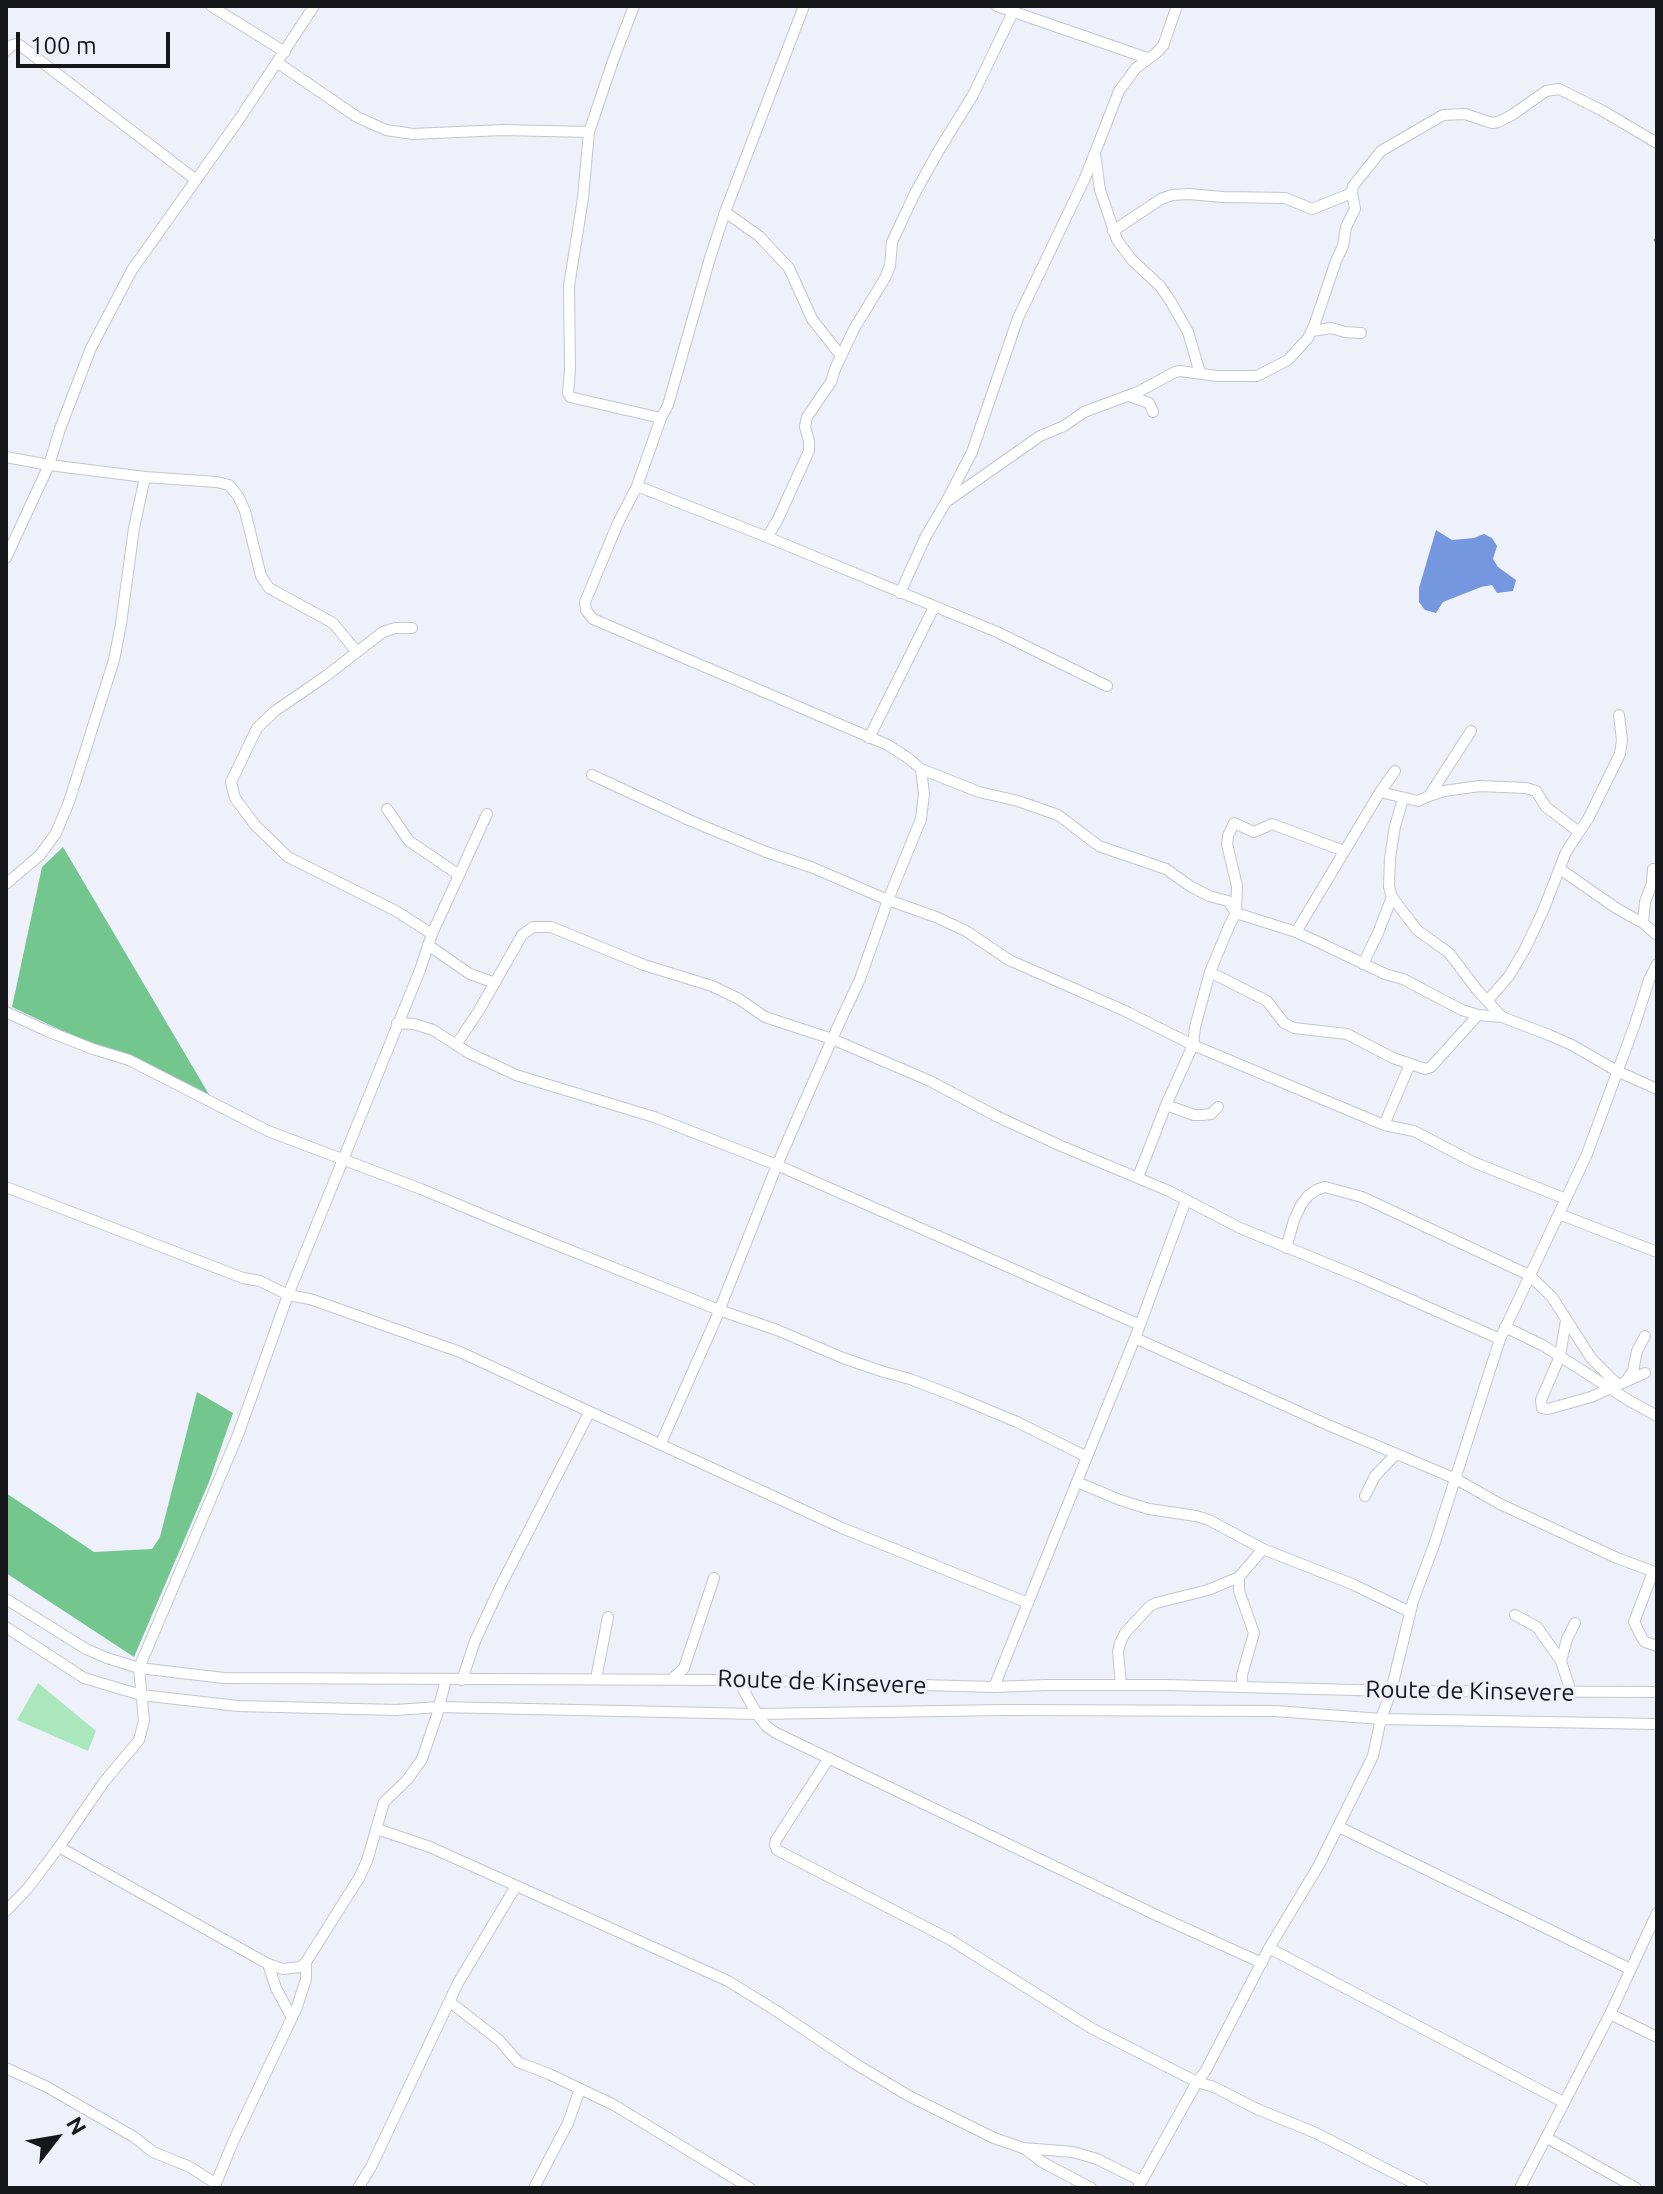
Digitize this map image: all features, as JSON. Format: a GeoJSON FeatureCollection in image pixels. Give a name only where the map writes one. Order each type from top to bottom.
{"type":"FeatureCollection","features":[{"type":"Feature","properties":{"kind":"street"},"geometry":{"type":"LineString","coordinates":[[211,6],[285,52]]}},
{"type":"Feature","properties":{"kind":"street"},"geometry":{"type":"LineString","coordinates":[[6,558],[9,545],[49,465],[74,390],[98,332],[132,270],[278,63],[314,6]]}},
{"type":"Feature","properties":{"kind":"street"},"geometry":{"type":"LineString","coordinates":[[634,6],[589,132],[583,198],[569,286],[568,393],[574,398],[661,418]]}},
{"type":"Feature","properties":{"kind":"street"},"geometry":{"type":"LineString","coordinates":[[804,6],[725,212],[668,405],[637,486],[585,602],[589,616],[888,745],[921,769],[979,792],[1058,815],[1099,846],[1166,869],[1209,896],[1228,901],[1236,913],[1296,932],[1403,979],[1462,1010],[1502,1017],[1572,1045],[1617,1071],[1657,1089]]}},
{"type":"Feature","properties":{"kind":"street"},"geometry":{"type":"LineString","coordinates":[[997,6],[1147,58]]}},
{"type":"Feature","properties":{"kind":"street"},"geometry":{"type":"LineString","coordinates":[[900,593],[926,536],[972,452],[1018,318],[1085,178],[1119,91],[1136,68],[1163,46],[1177,6]]}},
{"type":"Feature","properties":{"kind":"street"},"geometry":{"type":"LineString","coordinates":[[767,537],[809,451],[805,427],[807,417],[831,382],[861,317],[885,278],[890,266],[892,242],[915,193],[973,95],[1013,12]]}},
{"type":"Feature","properties":{"kind":"street"},"geometry":{"type":"LineString","coordinates":[[6,51],[12,45],[21,46],[196,180]]}},
{"type":"Feature","properties":{"kind":"street"},"geometry":{"type":"LineString","coordinates":[[278,63],[357,117],[386,130],[413,134],[503,130],[589,132]]}},
{"type":"Feature","properties":{"kind":"street"},"geometry":{"type":"LineString","coordinates":[[946,502],[1040,436],[1093,408],[1129,396],[1175,372],[1249,377],[1262,375],[1293,356],[1312,331],[1343,246],[1346,227],[1355,209],[1353,186],[1381,151],[1443,115],[1465,114],[1498,122],[1546,91],[1559,89],[1657,143]]}},
{"type":"Feature","properties":{"kind":"street"},"geometry":{"type":"LineString","coordinates":[[1095,152],[1100,190],[1117,240],[1171,302],[1188,332],[1200,373]]}},
{"type":"Feature","properties":{"kind":"street"},"geometry":{"type":"LineString","coordinates":[[1113,231],[1172,195],[1285,198],[1312,209],[1352,193]]}},
{"type":"Feature","properties":{"kind":"street"},"geometry":{"type":"LineString","coordinates":[[725,212],[759,236],[789,268],[812,319],[841,356]]}},
{"type":"Feature","properties":{"kind":"street"},"geometry":{"type":"LineString","coordinates":[[1312,331],[1331,328],[1361,333]]}},
{"type":"Feature","properties":{"kind":"street"},"geometry":{"type":"LineString","coordinates":[[1129,396],[1149,403],[1153,412]]}},
{"type":"Feature","properties":{"kind":"street"},"geometry":{"type":"LineString","coordinates":[[6,457],[49,465],[229,485],[245,511],[261,576],[269,588],[333,623],[357,652]]}},
{"type":"Feature","properties":{"kind":"street"},"geometry":{"type":"LineString","coordinates":[[6,884],[36,860],[61,825],[114,660],[145,477]]}},
{"type":"Feature","properties":{"kind":"street"},"geometry":{"type":"LineString","coordinates":[[637,486],[997,632],[1107,686]]}},
{"type":"Feature","properties":{"kind":"street"},"geometry":{"type":"LineString","coordinates":[[869,738],[934,607]]}},
{"type":"Feature","properties":{"kind":"street"},"geometry":{"type":"LineString","coordinates":[[412,628],[383,632],[275,711],[257,728],[231,782],[235,798],[255,825],[288,857],[396,911],[470,974],[495,983]]}},
{"type":"Feature","properties":{"kind":"street"},"geometry":{"type":"LineString","coordinates":[[1488,1000],[1509,976],[1525,949],[1566,852],[1588,819],[1620,754],[1619,715]]}},
{"type":"Feature","properties":{"kind":"street"},"geometry":{"type":"LineString","coordinates":[[1429,796],[1471,731]]}},
{"type":"Feature","properties":{"kind":"street"},"geometry":{"type":"LineString","coordinates":[[661,1443],[777,1165],[860,979],[921,819],[924,794],[921,769]]}},
{"type":"Feature","properties":{"kind":"street"},"geometry":{"type":"LineString","coordinates":[[1296,932],[1395,771]]}},
{"type":"Feature","properties":{"kind":"street"},"geometry":{"type":"LineString","coordinates":[[592,775],[766,852],[936,917],[966,931],[1009,960],[1123,1010],[1193,1045],[1384,1125],[1414,1131],[1473,1162],[1566,1199]]}},
{"type":"Feature","properties":{"kind":"street"},"geometry":{"type":"LineString","coordinates":[[1380,792],[1418,801],[1480,786],[1526,788],[1536,791],[1546,807],[1579,832]]}},
{"type":"Feature","properties":{"kind":"street"},"geometry":{"type":"LineString","coordinates":[[1403,799],[1390,858],[1389,887],[1392,897],[1417,930],[1449,953],[1502,1017]]}},
{"type":"Feature","properties":{"kind":"street"},"geometry":{"type":"LineString","coordinates":[[387,809],[409,841],[459,875]]}},
{"type":"Feature","properties":{"kind":"street"},"geometry":{"type":"LineString","coordinates":[[6,1911],[28,1888],[104,1782],[139,1740],[144,1721],[139,1668],[238,1435],[288,1295],[430,939],[487,814]]}},
{"type":"Feature","properties":{"kind":"street"},"geometry":{"type":"LineString","coordinates":[[1138,1177],[1193,1045],[1210,972],[1236,913],[1237,886],[1227,844],[1234,823],[1254,832],[1272,824],[1344,851]]}},
{"type":"Feature","properties":{"kind":"street"},"geometry":{"type":"LineString","coordinates":[[1560,869],[1657,935]]}},
{"type":"Feature","properties":{"kind":"street"},"geometry":{"type":"LineString","coordinates":[[1643,923],[1653,869]]}},
{"type":"Feature","properties":{"kind":"street"},"geometry":{"type":"LineString","coordinates":[[1363,964],[1392,897]]}},
{"type":"Feature","properties":{"kind":"street"},"geometry":{"type":"LineString","coordinates":[[456,1045],[522,935],[541,925],[551,927],[664,972],[712,986],[739,999],[765,1017],[832,1039],[930,1081],[998,1117],[1138,1177],[1240,1228],[1500,1339]]}},
{"type":"Feature","properties":{"kind":"street"},"geometry":{"type":"LineString","coordinates":[[377,1829],[430,1847],[728,1981],[909,2096],[994,2138],[1023,2148],[1085,2155],[1118,2168],[1140,2185],[1206,2070],[1269,1948],[1319,1865],[1373,1756],[1410,1612],[1500,1339],[1587,1154],[1657,964]]}},
{"type":"Feature","properties":{"kind":"street"},"geometry":{"type":"LineString","coordinates":[[1210,972],[1267,1001],[1284,1023],[1294,1028],[1347,1034],[1393,1058],[1425,1069],[1431,1067],[1478,1015]]}},
{"type":"Feature","properties":{"kind":"street"},"geometry":{"type":"LineString","coordinates":[[6,1012],[58,1036],[129,1060],[268,1131],[843,1358],[957,1397],[1017,1422],[1087,1457]]}},
{"type":"Feature","properties":{"kind":"street"},"geometry":{"type":"LineString","coordinates":[[397,1023],[424,1026],[489,1064],[516,1075],[654,1117],[777,1165],[1140,1325]]}},
{"type":"Feature","properties":{"kind":"street"},"geometry":{"type":"LineString","coordinates":[[1384,1125],[1410,1064]]}},
{"type":"Feature","properties":{"kind":"street"},"geometry":{"type":"LineString","coordinates":[[1166,1105],[1194,1115],[1211,1114],[1218,1107]]}},
{"type":"Feature","properties":{"kind":"street"},"geometry":{"type":"LineString","coordinates":[[6,1187],[243,1278],[274,1287],[288,1295],[310,1299],[460,1352],[855,1534],[1028,1603]]}},
{"type":"Feature","properties":{"kind":"street"},"geometry":{"type":"LineString","coordinates":[[1286,1248],[1294,1220],[1308,1196],[1325,1187],[1362,1197],[1529,1275],[1552,1297],[1597,1366],[1657,1416]]}},
{"type":"Feature","properties":{"kind":"street"},"geometry":{"type":"LineString","coordinates":[[994,1687],[1135,1338],[1186,1200]]}},
{"type":"Feature","properties":{"kind":"street"},"geometry":{"type":"LineString","coordinates":[[1559,1214],[1657,1252]]}},
{"type":"Feature","properties":{"kind":"street"},"geometry":{"type":"LineString","coordinates":[[1566,1320],[1560,1356],[1541,1400],[1542,1408],[1583,1400],[1645,1373]]}},
{"type":"Feature","properties":{"kind":"street"},"geometry":{"type":"LineString","coordinates":[[1505,1327],[1617,1385]]}},
{"type":"Feature","properties":{"kind":"street"},"geometry":{"type":"LineString","coordinates":[[1617,1385],[1633,1371],[1637,1351],[1645,1336]]}},
{"type":"Feature","properties":{"kind":"street"},"geometry":{"type":"LineString","coordinates":[[1135,1338],[1456,1479],[1500,1504],[1617,1558],[1655,1572],[1634,1622],[1645,1642],[1657,1646]]}},
{"type":"Feature","properties":{"kind":"street"},"geometry":{"type":"LineString","coordinates":[[462,1680],[475,1641],[508,1571],[589,1413]]}},
{"type":"Feature","properties":{"kind":"street"},"geometry":{"type":"LineString","coordinates":[[1365,1496],[1375,1476],[1396,1454]]}},
{"type":"Feature","properties":{"kind":"street"},"geometry":{"type":"LineString","coordinates":[[1077,1482],[1149,1509],[1209,1520],[1263,1549],[1352,1584],[1410,1612]]}},
{"type":"Feature","properties":{"kind":"street"},"geometry":{"type":"LineString","coordinates":[[1121,1685],[1120,1643],[1125,1633],[1150,1606],[1208,1590],[1239,1577],[1263,1549]]}},
{"type":"Feature","properties":{"kind":"street"},"geometry":{"type":"LineString","coordinates":[[1239,1577],[1239,1591],[1254,1633],[1242,1675],[1242,1685],[1246,1687]]}},
{"type":"Feature","properties":{"kind":"street"},"geometry":{"type":"LineString","coordinates":[[671,1679],[684,1668],[714,1578]]}},
{"type":"Feature","properties":{"kind":"street","name":"Route de Kinsevere"},"geometry":{"type":"LineString","coordinates":[[6,1599],[86,1649],[107,1658],[139,1668],[224,1678],[671,1679],[994,1687],[1121,1685],[1391,1691],[1657,1692]]}},
{"type":"Feature","properties":{"kind":"street"},"geometry":{"type":"LineString","coordinates":[[1515,1615],[1537,1627],[1561,1661],[1571,1692]]}},
{"type":"Feature","properties":{"kind":"street"},"geometry":{"type":"LineString","coordinates":[[596,1679],[608,1617]]}},
{"type":"Feature","properties":{"kind":"street"},"geometry":{"type":"LineString","coordinates":[[1561,1661],[1575,1623]]}},
{"type":"Feature","properties":{"kind":"street"},"geometry":{"type":"LineString","coordinates":[[6,1627],[84,1678],[141,1695],[238,1706],[757,1714],[1004,1710],[1275,1711],[1381,1719],[1657,1724]]}},
{"type":"Feature","properties":{"kind":"street"},"geometry":{"type":"LineString","coordinates":[[59,1847],[268,1964],[292,1970],[300,1967],[359,1878],[384,1802],[407,1780],[422,1759],[446,1679]]}},
{"type":"Feature","properties":{"kind":"street"},"geometry":{"type":"LineString","coordinates":[[738,1680],[757,1714],[776,1733],[1262,1963]]}},
{"type":"Feature","properties":{"kind":"street"},"geometry":{"type":"LineString","coordinates":[[829,1758],[776,1840],[777,1850],[949,1939],[1091,2028],[1197,2082],[1316,2133],[1423,2188]]}},
{"type":"Feature","properties":{"kind":"street"},"geometry":{"type":"LineString","coordinates":[[1339,1827],[1630,1969]]}},
{"type":"Feature","properties":{"kind":"street"},"geometry":{"type":"LineString","coordinates":[[358,2188],[371,2167],[458,1983],[516,1886]]}},
{"type":"Feature","properties":{"kind":"street"},"geometry":{"type":"LineString","coordinates":[[1520,2188],[1610,2014],[1657,1913]]}},
{"type":"Feature","properties":{"kind":"street"},"geometry":{"type":"LineString","coordinates":[[1269,1948],[1563,2102]]}},
{"type":"Feature","properties":{"kind":"street"},"geometry":{"type":"LineString","coordinates":[[6,2068],[47,2087],[134,2137],[153,2152],[190,2167],[215,2186],[303,1993],[306,1962]]}},
{"type":"Feature","properties":{"kind":"street"},"geometry":{"type":"LineString","coordinates":[[268,1964],[276,1988],[292,2018]]}},
{"type":"Feature","properties":{"kind":"street"},"geometry":{"type":"LineString","coordinates":[[450,2002],[500,2041],[518,2062],[614,2105],[750,2188]]}},
{"type":"Feature","properties":{"kind":"street"},"geometry":{"type":"LineString","coordinates":[[1610,2014],[1657,2037]]}},
{"type":"Feature","properties":{"kind":"street"},"geometry":{"type":"LineString","coordinates":[[534,2188],[568,2123],[580,2089]]}},
{"type":"Feature","properties":{"kind":"street"},"geometry":{"type":"LineString","coordinates":[[1547,2138],[1636,2188]]}},
{"type":"Feature","properties":{"kind":"street"},"geometry":{"type":"LineString","coordinates":[[1023,2148],[1042,2162],[1091,2188]]}},
{"type":"Feature","properties":{"kind":"green space"},"geometry":{"type":"Polygon","coordinates":[[[63,847],[214,1103],[12,1007],[42,867],[63,847]]]}},
{"type":"Feature","properties":{"kind":"green space"},"geometry":{"type":"Polygon","coordinates":[[[197,1392],[233,1413],[209,1482],[134,1657],[6,1573],[6,1493],[94,1552],[152,1549],[160,1537],[197,1392]]]}},
{"type":"Feature","properties":{"kind":"green space"},"geometry":{"type":"Polygon","coordinates":[[[38,1683],[96,1731],[88,1751],[17,1720],[38,1683]]]}},
{"type":"Feature","properties":{"kind":"water"},"geometry":{"type":"Polygon","coordinates":[[[1436,530],[1452,540],[1484,534],[1492,538],[1497,546],[1493,559],[1498,567],[1516,580],[1513,591],[1497,593],[1492,585],[1481,587],[1443,602],[1436,613],[1425,610],[1419,602],[1419,588],[1436,530]]]}}]}
